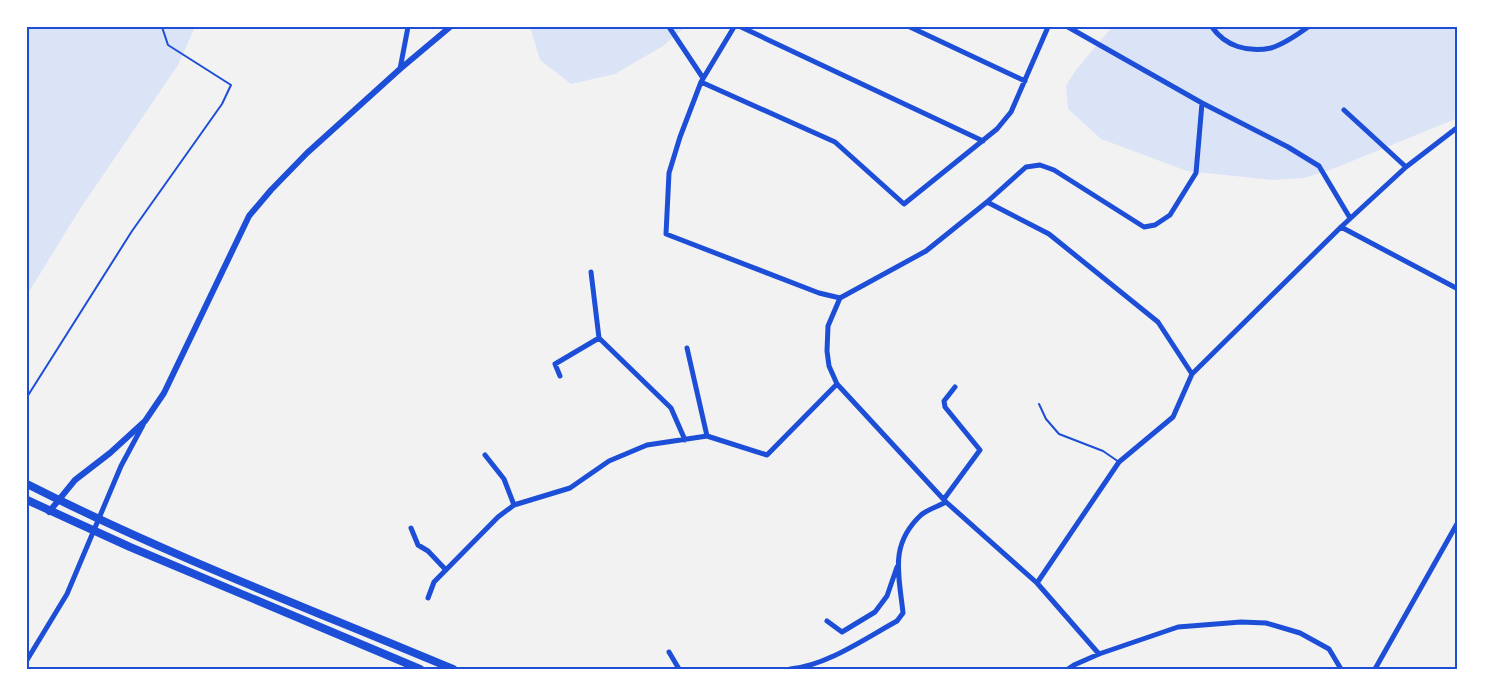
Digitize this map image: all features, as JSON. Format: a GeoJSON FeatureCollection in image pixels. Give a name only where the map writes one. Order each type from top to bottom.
{"type":"FeatureCollection","features":[{"type":"Feature","properties":{"kind":"main road"},"geometry":{"type":"LineString","coordinates":[[27,484],[213,569],[453,669]]}},
{"type":"Feature","properties":{"kind":"main road"},"geometry":{"type":"LineString","coordinates":[[27,500],[49,512],[420,669]]}},
{"type":"Feature","properties":{"kind":"street"},"geometry":{"type":"LineString","coordinates":[[400,69],[408,27]]}},
{"type":"Feature","properties":{"kind":"street"},"geometry":{"type":"LineString","coordinates":[[27,660],[67,594],[122,466],[145,421],[164,393],[249,216],[308,153],[450,27]]}},
{"type":"Feature","properties":{"kind":"street"},"geometry":{"type":"LineString","coordinates":[[669,27],[702,80],[835,142],[904,204],[997,129],[1011,112],[1048,27]]}},
{"type":"Feature","properties":{"kind":"street"},"geometry":{"type":"LineString","coordinates":[[734,27],[702,80],[669,173],[666,234],[819,293],[840,298]]}},
{"type":"Feature","properties":{"kind":"street"},"geometry":{"type":"LineString","coordinates":[[741,27],[983,141]]}},
{"type":"Feature","properties":{"kind":"street"},"geometry":{"type":"LineString","coordinates":[[910,27],[1025,81]]}},
{"type":"Feature","properties":{"kind":"street"},"geometry":{"type":"LineString","coordinates":[[1068,27],[1319,166],[1350,218]]}},
{"type":"Feature","properties":{"kind":"street"},"geometry":{"type":"LineString","coordinates":[[1212,27],[1219,37],[1229,44],[1239,48],[1257,49],[1271,48],[1308,27]]}},
{"type":"Feature","properties":{"kind":"street"},"geometry":{"type":"LineString","coordinates":[[1457,27],[1458,32]]}},
{"type":"Feature","properties":{"kind":"street"},"geometry":{"type":"LineString","coordinates":[[1100,654],[1037,583],[945,500],[837,384],[827,351],[828,326],[840,298],[926,251],[1026,167],[1040,165],[1054,170],[1144,227],[1155,225],[1170,215],[1196,173],[1202,103]]}},
{"type":"Feature","properties":{"kind":"street"},"geometry":{"type":"LineString","coordinates":[[1344,110],[1406,167]]}},
{"type":"Feature","properties":{"kind":"street"},"geometry":{"type":"LineString","coordinates":[[1037,583],[1119,462],[1173,417],[1192,374],[1341,226],[1406,167],[1458,127]]}},
{"type":"Feature","properties":{"kind":"street"},"geometry":{"type":"LineString","coordinates":[[987,202],[1049,234],[1158,322],[1192,374]]}},
{"type":"Feature","properties":{"kind":"street"},"geometry":{"type":"LineString","coordinates":[[1341,226],[1458,289]]}},
{"type":"Feature","properties":{"kind":"street"},"geometry":{"type":"LineString","coordinates":[[591,272],[599,338],[671,408],[685,440]]}},
{"type":"Feature","properties":{"kind":"street"},"geometry":{"type":"LineString","coordinates":[[560,376],[555,364],[599,338]]}},
{"type":"Feature","properties":{"kind":"street"},"geometry":{"type":"LineString","coordinates":[[687,348],[707,436]]}},
{"type":"Feature","properties":{"kind":"street"},"geometry":{"type":"LineString","coordinates":[[428,598],[434,582],[498,517],[514,505],[570,488],[609,461],[647,445],[707,436],[767,455],[837,384]]}},
{"type":"Feature","properties":{"kind":"street"},"geometry":{"type":"LineString","coordinates":[[827,621],[842,632],[875,612],[887,596],[897,565],[901,540],[922,514],[945,500],[980,450],[945,407],[944,401],[955,387]]}},
{"type":"Feature","properties":{"kind":"street"},"geometry":{"type":"LineString","coordinates":[[49,512],[75,480],[110,453],[145,421]]}},
{"type":"Feature","properties":{"kind":"street"},"geometry":{"type":"LineString","coordinates":[[486,455],[504,479],[514,505]]}},
{"type":"Feature","properties":{"kind":"street"},"geometry":{"type":"LineString","coordinates":[[1375,669],[1458,522]]}},
{"type":"Feature","properties":{"kind":"street"},"geometry":{"type":"LineString","coordinates":[[411,528],[418,545],[428,551],[446,570]]}},
{"type":"Feature","properties":{"kind":"street"},"geometry":{"type":"LineString","coordinates":[[790,669],[803,668],[828,658],[897,621],[903,613],[897,565]]}},
{"type":"Feature","properties":{"kind":"street"},"geometry":{"type":"LineString","coordinates":[[1068,669],[1074,664],[1100,654],[1178,627],[1241,622],[1266,623],[1300,633],[1329,649],[1341,669]]}},
{"type":"Feature","properties":{"kind":"street"},"geometry":{"type":"LineString","coordinates":[[669,652],[679,669]]}},
{"type":"Feature","properties":{"kind":"lane"},"geometry":{"type":"LineString","coordinates":[[1040,404],[1046,420],[1059,434],[1103,451],[1119,462]]}},
{"type":"Feature","properties":{"kind":"path"},"geometry":{"type":"LineString","coordinates":[[27,397],[132,231],[222,104],[231,85],[168,45],[162,27]]}},
{"type":"Feature","properties":{"kind":"shaded area"},"geometry":{"type":"Polygon","coordinates":[[[27,27],[195,27],[178,65],[80,209],[27,295],[27,27]]]}},
{"type":"Feature","properties":{"kind":"shaded area"},"geometry":{"type":"Polygon","coordinates":[[[530,27],[685,27],[663,46],[615,74],[571,84],[540,60],[530,27]]]}},
{"type":"Feature","properties":{"kind":"shaded area"},"geometry":{"type":"Polygon","coordinates":[[[1112,27],[1458,27],[1458,118],[1330,170],[1304,178],[1273,180],[1187,171],[1101,139],[1068,109],[1066,86],[1075,71],[1112,27]]]}}]}
